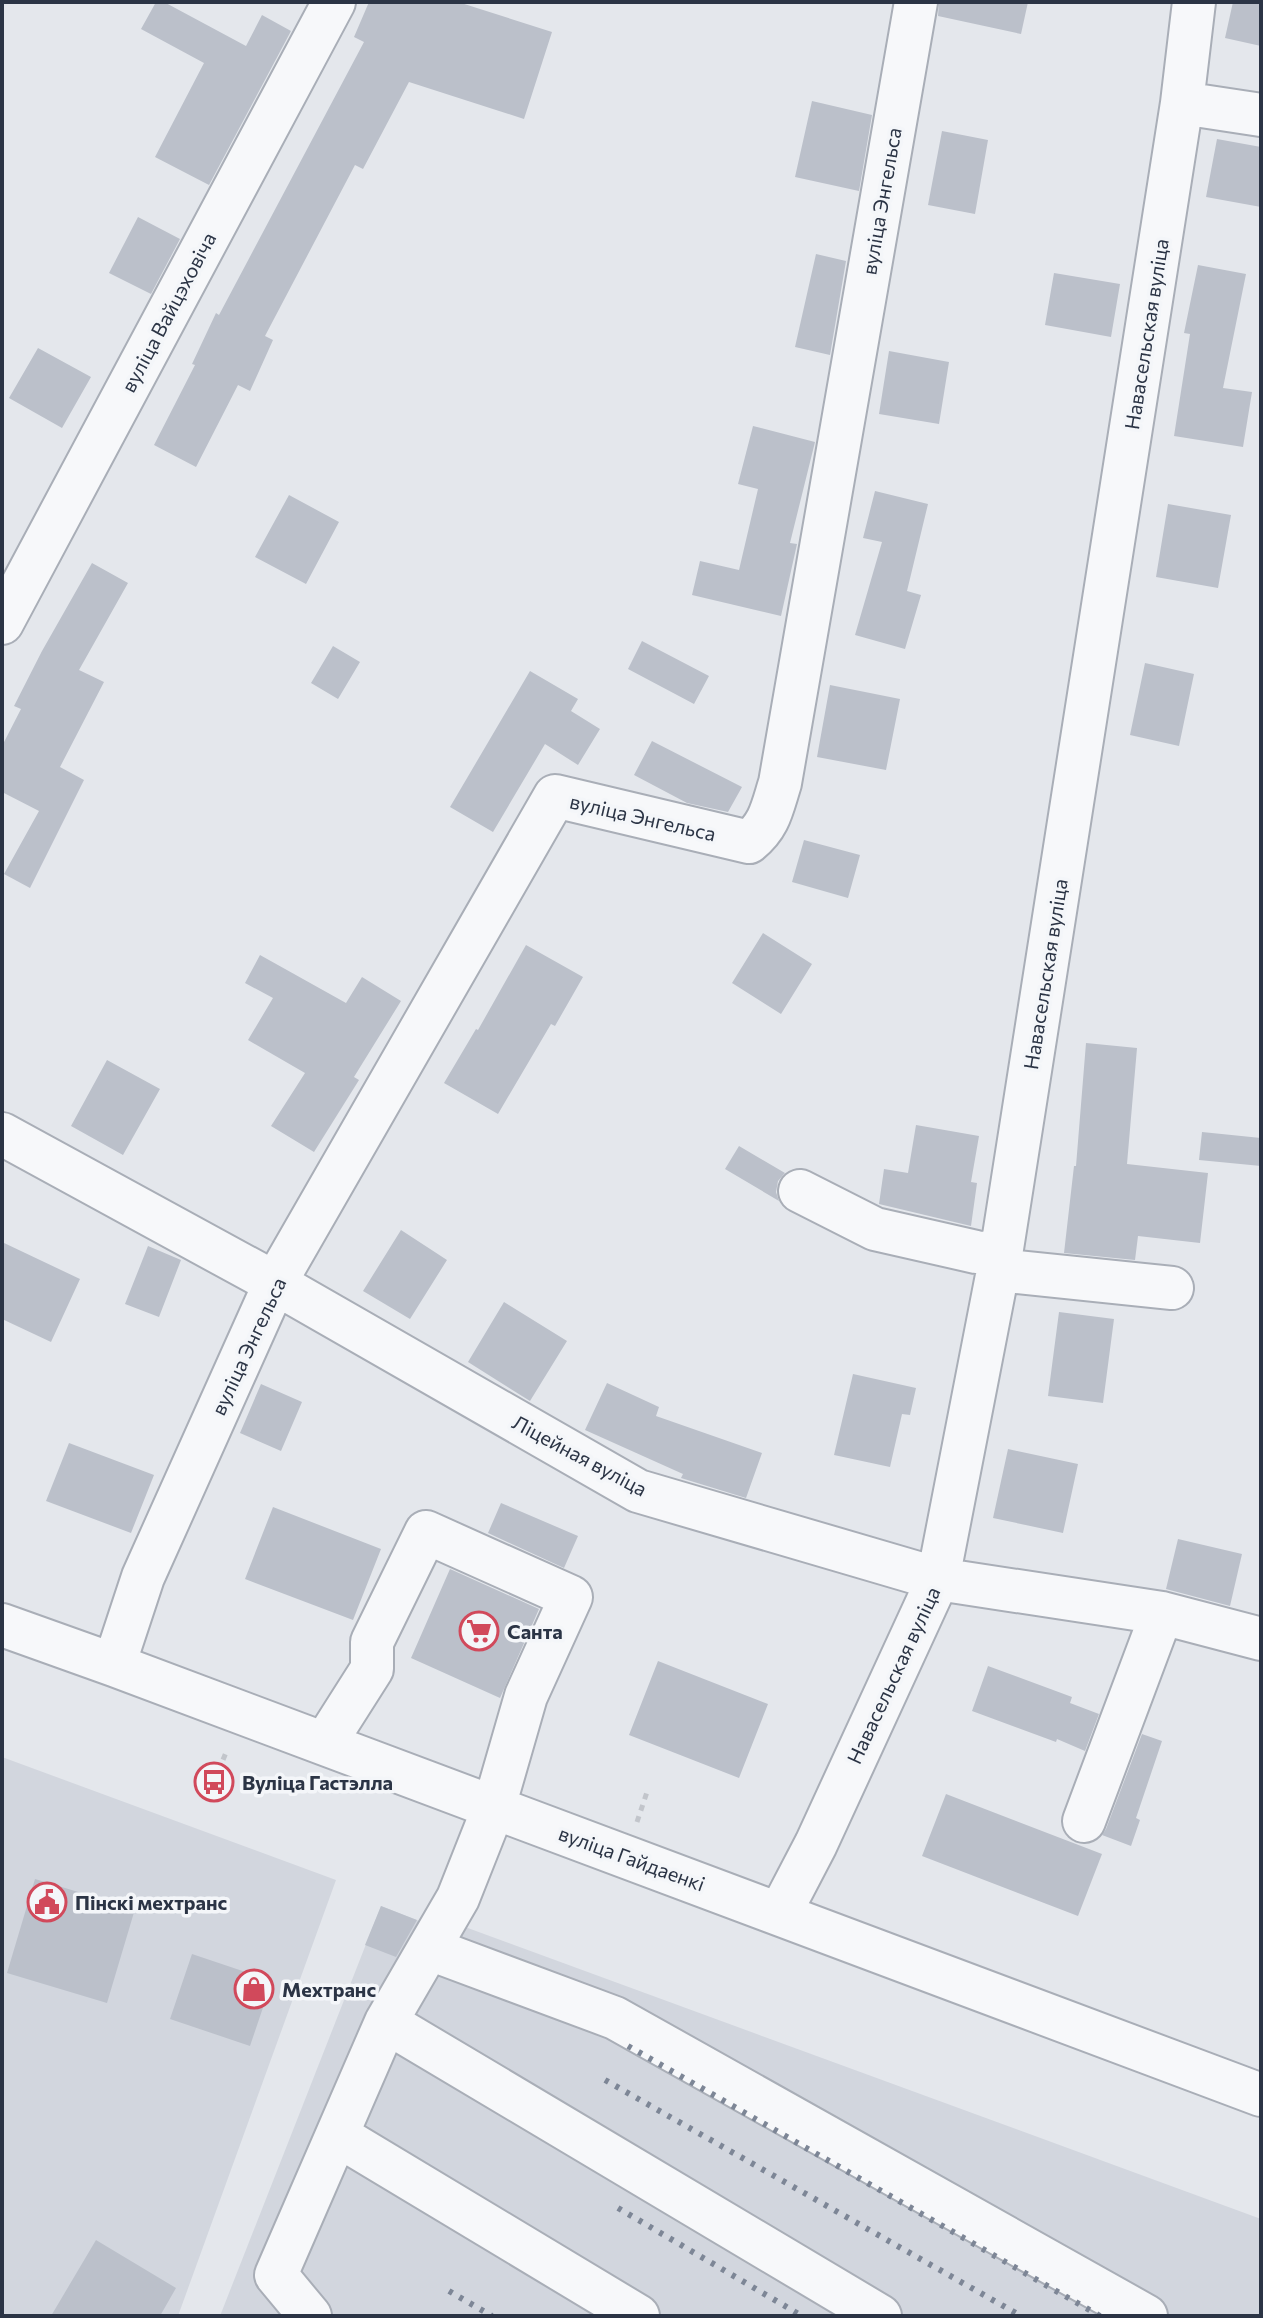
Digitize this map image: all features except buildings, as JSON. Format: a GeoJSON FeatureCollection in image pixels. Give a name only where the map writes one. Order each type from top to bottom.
{"type":"FeatureCollection","features":[{"type":"Feature","properties":{"kind":"street","name":"вуліца Вайцэховіча"},"geometry":{"type":"LineString","coordinates":[[2,623],[334,2]]}},
{"type":"Feature","properties":{"kind":"street","name":"вуліца Энгельса"},"geometry":{"type":"LineString","coordinates":[[114,1665],[143,1577],[275,1283],[555,796],[749,842],[762,831],[769,818],[780,783],[916,2]]}},
{"type":"Feature","properties":{"kind":"street","name":"Навасельская вуліца"},"geometry":{"type":"LineString","coordinates":[[780,1913],[816,1844],[938,1579],[999,1262],[1182,103],[1194,2]]}},
{"type":"Feature","properties":{"kind":"street"},"geometry":{"type":"LineString","coordinates":[[1182,103],[1261,115]]}},
{"type":"Feature","properties":{"kind":"street","name":"Ліцейная вуліца"},"geometry":{"type":"LineString","coordinates":[[2,1134],[275,1283],[638,1491],[938,1579],[1162,1613],[1261,1639]]}},
{"type":"Feature","properties":{"kind":"street"},"geometry":{"type":"LineString","coordinates":[[800,1191],[875,1229],[976,1252],[999,1262],[1172,1288]]}},
{"type":"Feature","properties":{"kind":"street"},"geometry":{"type":"LineString","coordinates":[[310,2316],[276,2275],[386,2022],[458,1898],[494,1807],[526,1696],[571,1597],[426,1532],[372,1642],[372,1669],[325,1743]]}},
{"type":"Feature","properties":{"kind":"street"},"geometry":{"type":"LineString","coordinates":[[1084,1821],[1162,1613]]}},
{"type":"Feature","properties":{"kind":"street","name":"вуліца Гайдаенкі"},"geometry":{"type":"LineString","coordinates":[[2,1625],[325,1743],[1261,2095]]}},
{"type":"Feature","properties":{"kind":"street"},"geometry":{"type":"LineString","coordinates":[[430,1949],[615,2018],[1146,2316]]}},
{"type":"Feature","properties":{"kind":"street"},"geometry":{"type":"LineString","coordinates":[[386,2022],[880,2316]]}},
{"type":"Feature","properties":{"kind":"street"},"geometry":{"type":"LineString","coordinates":[[337,2135],[638,2316]]}},
{"type":"Feature","properties":{"kind":"shaded area","name":"Пінскі мехтранс"},"geometry":{"type":"Polygon","coordinates":[[[2,1757],[336,1880],[178,2316],[2,2316],[2,1757]]]}},
{"type":"Feature","properties":{"kind":"shaded area"},"geometry":{"type":"Polygon","coordinates":[[[381,1906],[419,1921],[446,1920],[1261,2219],[1261,2316],[220,2316],[381,1906]]]}},
{"type":"Feature","properties":{"kind":"railway"},"geometry":{"type":"LineString","coordinates":[[628,2046],[1100,2316]]}},
{"type":"Feature","properties":{"kind":"railway"},"geometry":{"type":"LineString","coordinates":[[605,2080],[1021,2316]]}},
{"type":"Feature","properties":{"kind":"railway"},"geometry":{"type":"LineString","coordinates":[[618,2208],[802,2316]]}},
{"type":"Feature","properties":{"kind":"railway"},"geometry":{"type":"LineString","coordinates":[[449,2291],[492,2316]]}},
{"type":"Feature","properties":{"kind":"place","name":"Санта"},"geometry":{"type":"Point","coordinates":[479,1631]}},
{"type":"Feature","properties":{"kind":"place","name":"Вуліца Гастэлла"},"geometry":{"type":"Point","coordinates":[214,1782]}},
{"type":"Feature","properties":{"kind":"place","name":"Пінскі мехтранс"},"geometry":{"type":"Point","coordinates":[47,1902]}},
{"type":"Feature","properties":{"kind":"place","name":"Мехтранс"},"geometry":{"type":"Point","coordinates":[254,1989]}}]}
